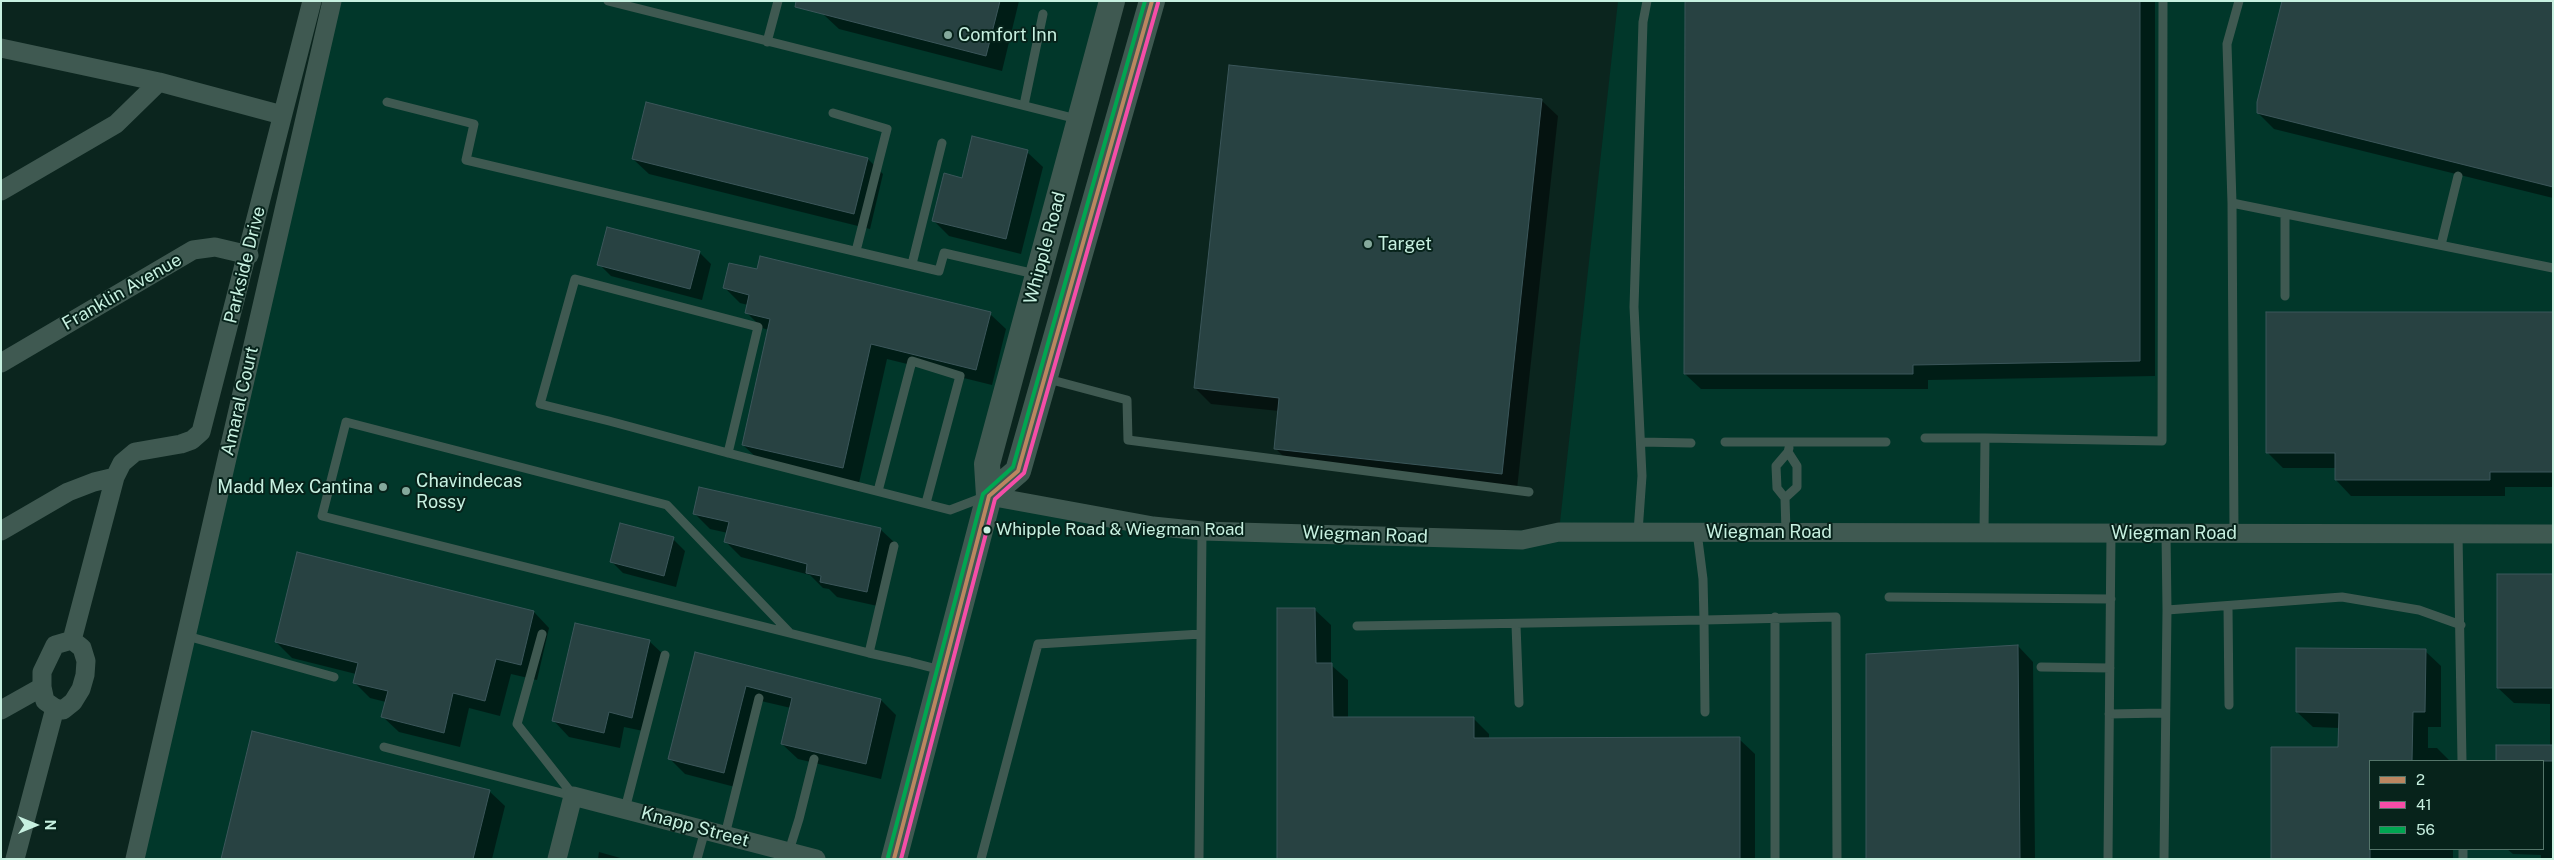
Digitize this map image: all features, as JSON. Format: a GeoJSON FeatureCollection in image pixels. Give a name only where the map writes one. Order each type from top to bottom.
{"type":"FeatureCollection","features":[{"type":"Feature","properties":{"kind":"main road","name":"Whipple Road"},"geometry":{"type":"LineString","coordinates":[[894,859],[989,496],[987,464],[1112,1]]}},
{"type":"Feature","properties":{"kind":"main road","name":"Whipple Road"},"geometry":{"type":"LineString","coordinates":[[989,496],[1018,471],[1152,1]]}},
{"type":"Feature","properties":{"kind":"street","name":"Parkside Drive"},"geometry":{"type":"LineString","coordinates":[[72,640],[115,477],[122,463],[135,452],[181,444],[192,440],[201,432],[312,1]]}},
{"type":"Feature","properties":{"kind":"street","name":"Amaral Court"},"geometry":{"type":"LineString","coordinates":[[135,859],[332,1]]}},
{"type":"Feature","properties":{"kind":"street"},"geometry":{"type":"LineString","coordinates":[[1,48],[159,82],[282,115]]}},
{"type":"Feature","properties":{"kind":"street"},"geometry":{"type":"LineString","coordinates":[[1,192],[116,124],[159,82]]}},
{"type":"Feature","properties":{"kind":"street","name":"Franklin Avenue"},"geometry":{"type":"LineString","coordinates":[[1,363],[193,250],[215,247],[248,255]]}},
{"type":"Feature","properties":{"kind":"street"},"geometry":{"type":"LineString","coordinates":[[1,531],[68,492],[94,482],[115,477]]}},
{"type":"Feature","properties":{"kind":"street","name":"Wiegman Road"},"geometry":{"type":"LineString","coordinates":[[989,496],[1153,526],[1202,531],[1522,540],[1559,532],[2553,534]]}},
{"type":"Feature","properties":{"kind":"street"},"geometry":{"type":"LineString","coordinates":[[72,640],[82,648],[86,660],[85,675],[81,689],[74,702],[63,710],[55,708],[45,700],[42,687],[42,672],[54,646],[72,640]]}},
{"type":"Feature","properties":{"kind":"street"},"geometry":{"type":"LineString","coordinates":[[1,710],[42,687]]}},
{"type":"Feature","properties":{"kind":"street"},"geometry":{"type":"LineString","coordinates":[[15,859],[55,708]]}},
{"type":"Feature","properties":{"kind":"street"},"geometry":{"type":"LineString","coordinates":[[557,859],[573,796]]}},
{"type":"Feature","properties":{"kind":"street","name":"Knapp Street"},"geometry":{"type":"LineString","coordinates":[[573,796],[705,829],[725,835],[763,852],[789,851],[816,859]]}},
{"type":"Feature","properties":{"kind":"lane"},"geometry":{"type":"LineString","coordinates":[[608,1],[1080,120]]}},
{"type":"Feature","properties":{"kind":"lane"},"geometry":{"type":"LineString","coordinates":[[767,42],[778,1]]}},
{"type":"Feature","properties":{"kind":"lane"},"geometry":{"type":"LineString","coordinates":[[1638,532],[1642,476],[1634,307],[1643,22],[1647,1]]}},
{"type":"Feature","properties":{"kind":"lane"},"geometry":{"type":"LineString","coordinates":[[1925,438],[2162,441],[2163,1]]}},
{"type":"Feature","properties":{"kind":"lane"},"geometry":{"type":"LineString","coordinates":[[2234,533],[2232,203],[2227,44],[2239,1]]}},
{"type":"Feature","properties":{"kind":"lane"},"geometry":{"type":"LineString","coordinates":[[1024,105],[1043,14]]}},
{"type":"Feature","properties":{"kind":"lane"},"geometry":{"type":"LineString","coordinates":[[387,102],[474,124],[466,160],[939,271],[944,253],[1038,275]]}},
{"type":"Feature","properties":{"kind":"lane"},"geometry":{"type":"LineString","coordinates":[[833,114],[887,128],[856,251]]}},
{"type":"Feature","properties":{"kind":"lane"},"geometry":{"type":"LineString","coordinates":[[912,264],[942,142]]}},
{"type":"Feature","properties":{"kind":"lane"},"geometry":{"type":"LineString","coordinates":[[2441,245],[2458,176]]}},
{"type":"Feature","properties":{"kind":"lane"},"geometry":{"type":"LineString","coordinates":[[2232,203],[2553,268]]}},
{"type":"Feature","properties":{"kind":"lane"},"geometry":{"type":"LineString","coordinates":[[2285,214],[2285,296]]}},
{"type":"Feature","properties":{"kind":"lane"},"geometry":{"type":"LineString","coordinates":[[728,453],[758,327],[576,279],[540,404],[728,453],[950,510],[989,496]]}},
{"type":"Feature","properties":{"kind":"lane"},"geometry":{"type":"LineString","coordinates":[[878,491],[912,361],[960,376],[926,504]]}},
{"type":"Feature","properties":{"kind":"lane"},"geometry":{"type":"LineString","coordinates":[[1045,378],[1127,400],[1128,440],[1529,492]]}},
{"type":"Feature","properties":{"kind":"lane"},"geometry":{"type":"LineString","coordinates":[[790,633],[667,505],[346,422],[322,516],[869,653],[944,671]]}},
{"type":"Feature","properties":{"kind":"lane"},"geometry":{"type":"LineString","coordinates":[[1984,438],[1984,532]]}},
{"type":"Feature","properties":{"kind":"lane"},"geometry":{"type":"LineString","coordinates":[[1641,442],[1691,443]]}},
{"type":"Feature","properties":{"kind":"lane"},"geometry":{"type":"LineString","coordinates":[[1725,442],[1886,442]]}},
{"type":"Feature","properties":{"kind":"lane"},"geometry":{"type":"LineString","coordinates":[[1786,532],[1785,498],[1777,488],[1776,466],[1788,452],[1789,442]]}},
{"type":"Feature","properties":{"kind":"lane"},"geometry":{"type":"LineString","coordinates":[[1785,498],[1797,487],[1797,466],[1788,452]]}},
{"type":"Feature","properties":{"kind":"lane"},"geometry":{"type":"LineString","coordinates":[[1199,859],[1202,531]]}},
{"type":"Feature","properties":{"kind":"lane"},"geometry":{"type":"LineString","coordinates":[[1697,532],[1703,579],[1705,712]]}},
{"type":"Feature","properties":{"kind":"lane"},"geometry":{"type":"LineString","coordinates":[[2108,859],[2111,533]]}},
{"type":"Feature","properties":{"kind":"lane"},"geometry":{"type":"LineString","coordinates":[[2164,859],[2166,533]]}},
{"type":"Feature","properties":{"kind":"lane"},"geometry":{"type":"LineString","coordinates":[[2458,534],[2462,760]]}},
{"type":"Feature","properties":{"kind":"lane"},"geometry":{"type":"LineString","coordinates":[[869,653],[894,546]]}},
{"type":"Feature","properties":{"kind":"lane"},"geometry":{"type":"LineString","coordinates":[[1889,597],[2111,599]]}},
{"type":"Feature","properties":{"kind":"lane"},"geometry":{"type":"LineString","coordinates":[[2167,610],[2342,597],[2419,610],[2461,625]]}},
{"type":"Feature","properties":{"kind":"lane"},"geometry":{"type":"LineString","coordinates":[[2228,606],[2230,705]]}},
{"type":"Feature","properties":{"kind":"lane"},"geometry":{"type":"LineString","coordinates":[[1775,617],[1775,859]]}},
{"type":"Feature","properties":{"kind":"lane"},"geometry":{"type":"LineString","coordinates":[[1357,626],[1516,625],[1775,617],[1836,617],[1837,859]]}},
{"type":"Feature","properties":{"kind":"lane"},"geometry":{"type":"LineString","coordinates":[[1516,625],[1519,703]]}},
{"type":"Feature","properties":{"kind":"lane"},"geometry":{"type":"LineString","coordinates":[[542,634],[516,724],[573,796]]}},
{"type":"Feature","properties":{"kind":"lane"},"geometry":{"type":"LineString","coordinates":[[981,859],[1038,644],[1201,634]]}},
{"type":"Feature","properties":{"kind":"lane"},"geometry":{"type":"LineString","coordinates":[[187,636],[334,677]]}},
{"type":"Feature","properties":{"kind":"lane"},"geometry":{"type":"LineString","coordinates":[[625,809],[665,655]]}},
{"type":"Feature","properties":{"kind":"lane"},"geometry":{"type":"LineString","coordinates":[[2041,667],[2110,668]]}},
{"type":"Feature","properties":{"kind":"lane"},"geometry":{"type":"LineString","coordinates":[[725,835],[759,698]]}},
{"type":"Feature","properties":{"kind":"lane"},"geometry":{"type":"LineString","coordinates":[[2109,714],[2164,713]]}},
{"type":"Feature","properties":{"kind":"lane"},"geometry":{"type":"LineString","coordinates":[[384,747],[573,796]]}},
{"type":"Feature","properties":{"kind":"lane"},"geometry":{"type":"LineString","coordinates":[[789,851],[799,820],[814,759]]}},
{"type":"Feature","properties":{"kind":"lane"},"geometry":{"type":"LineString","coordinates":[[697,859],[705,829]]}},
{"type":"Feature","properties":{"kind":"shaded area"},"geometry":{"type":"Polygon","coordinates":[[[332,1],[1112,1],[989,495],[1153,526],[1559,531],[1618,1],[2553,1],[2553,859],[135,859],[332,1]]]}},
{"type":"Feature","properties":{"kind":"building","name":"Comfort Inn"},"geometry":{"type":"Polygon","coordinates":[[[796,1],[1000,1],[986,56],[795,7],[796,1]]]}},
{"type":"Feature","properties":{"kind":"building"},"geometry":{"type":"Polygon","coordinates":[[[1685,1],[2140,1],[2140,361],[1913,365],[1913,374],[1684,374],[1685,1]]]}},
{"type":"Feature","properties":{"kind":"building"},"geometry":{"type":"Polygon","coordinates":[[[2282,1],[2553,1],[2553,187],[2257,113],[2257,102],[2282,1]]]}},
{"type":"Feature","properties":{"kind":"building","name":"Target"},"geometry":{"type":"Polygon","coordinates":[[[1229,65],[1542,99],[1502,474],[1274,449],[1279,398],[1194,388],[1229,65]]]}},
{"type":"Feature","properties":{"kind":"building"},"geometry":{"type":"Polygon","coordinates":[[[646,102],[868,158],[854,214],[632,159],[646,102]]]}},
{"type":"Feature","properties":{"kind":"building"},"geometry":{"type":"Polygon","coordinates":[[[972,136],[1028,150],[1006,239],[932,221],[944,173],[962,178],[972,136]]]}},
{"type":"Feature","properties":{"kind":"building"},"geometry":{"type":"Polygon","coordinates":[[[607,227],[700,251],[690,289],[597,265],[607,227]]]}},
{"type":"Feature","properties":{"kind":"building"},"geometry":{"type":"Polygon","coordinates":[[[760,256],[991,312],[976,370],[871,344],[843,468],[742,445],[770,319],[745,313],[749,295],[723,288],[729,263],[757,269],[760,256]]]}},
{"type":"Feature","properties":{"kind":"building"},"geometry":{"type":"Polygon","coordinates":[[[2266,312],[2553,312],[2553,472],[2490,472],[2490,480],[2335,480],[2335,453],[2266,453],[2266,312]]]}},
{"type":"Feature","properties":{"kind":"building"},"geometry":{"type":"Polygon","coordinates":[[[699,487],[881,528],[867,592],[820,582],[821,576],[806,573],[807,564],[724,542],[729,522],[693,514],[699,487]]]}},
{"type":"Feature","properties":{"kind":"building"},"geometry":{"type":"Polygon","coordinates":[[[620,523],[674,537],[664,576],[610,562],[620,523]]]}},
{"type":"Feature","properties":{"kind":"building"},"geometry":{"type":"Polygon","coordinates":[[[297,552],[534,611],[521,665],[496,659],[485,701],[453,693],[444,733],[381,717],[388,691],[353,683],[358,663],[275,642],[297,552]]]}},
{"type":"Feature","properties":{"kind":"building"},"geometry":{"type":"Polygon","coordinates":[[[2497,574],[2553,574],[2553,688],[2497,688],[2497,574]]]}},
{"type":"Feature","properties":{"kind":"building"},"geometry":{"type":"Polygon","coordinates":[[[1277,608],[1315,608],[1316,663],[1332,663],[1333,717],[1474,717],[1474,738],[1740,737],[1740,859],[1277,859],[1277,608]]]}},
{"type":"Feature","properties":{"kind":"building"},"geometry":{"type":"Polygon","coordinates":[[[575,623],[650,640],[632,718],[609,712],[604,733],[552,721],[575,623]]]}},
{"type":"Feature","properties":{"kind":"building"},"geometry":{"type":"Polygon","coordinates":[[[2018,645],[2020,859],[1866,859],[1866,654],[2018,645]]]}},
{"type":"Feature","properties":{"kind":"building"},"geometry":{"type":"Polygon","coordinates":[[[2296,648],[2426,649],[2425,712],[2413,712],[2412,760],[2369,760],[2370,859],[2271,859],[2271,747],[2338,747],[2339,713],[2296,712],[2296,648]]]}},
{"type":"Feature","properties":{"kind":"building"},"geometry":{"type":"Polygon","coordinates":[[[695,652],[881,699],[866,764],[781,744],[792,698],[746,686],[724,773],[668,759],[695,652]]]}},
{"type":"Feature","properties":{"kind":"building"},"geometry":{"type":"Polygon","coordinates":[[[252,731],[490,790],[473,859],[221,859],[252,731]]]}},
{"type":"Feature","properties":{"kind":"building"},"geometry":{"type":"Polygon","coordinates":[[[2496,745],[2553,745],[2553,761],[2496,760],[2496,745]]]}},
{"type":"Feature","properties":{"kind":"transit line","name":"56"},"geometry":{"type":"LineString","coordinates":[[888,857],[983,494],[1013,467],[1145,1]]}},
{"type":"Feature","properties":{"kind":"transit line","name":"2"},"geometry":{"type":"LineString","coordinates":[[894,859],[989,496],[1018,471],[1152,1]]}},
{"type":"Feature","properties":{"kind":"transit line","name":"41"},"geometry":{"type":"LineString","coordinates":[[901,859],[995,499],[1024,473],[1158,3]]}},
{"type":"Feature","properties":{"kind":"place","name":"Comfort Inn"},"geometry":{"type":"Point","coordinates":[948,35]}},
{"type":"Feature","properties":{"kind":"place","name":"Target"},"geometry":{"type":"Point","coordinates":[1368,244]}},
{"type":"Feature","properties":{"kind":"place","name":"Madd Mex Cantina"},"geometry":{"type":"Point","coordinates":[383,487]}},
{"type":"Feature","properties":{"kind":"place","name":"Chavindecas Rossy"},"geometry":{"type":"Point","coordinates":[406,491]}},
{"type":"Feature","properties":{"kind":"place","name":"Whipple Road & Wiegman Road"},"geometry":{"type":"Point","coordinates":[987,530]}}]}
